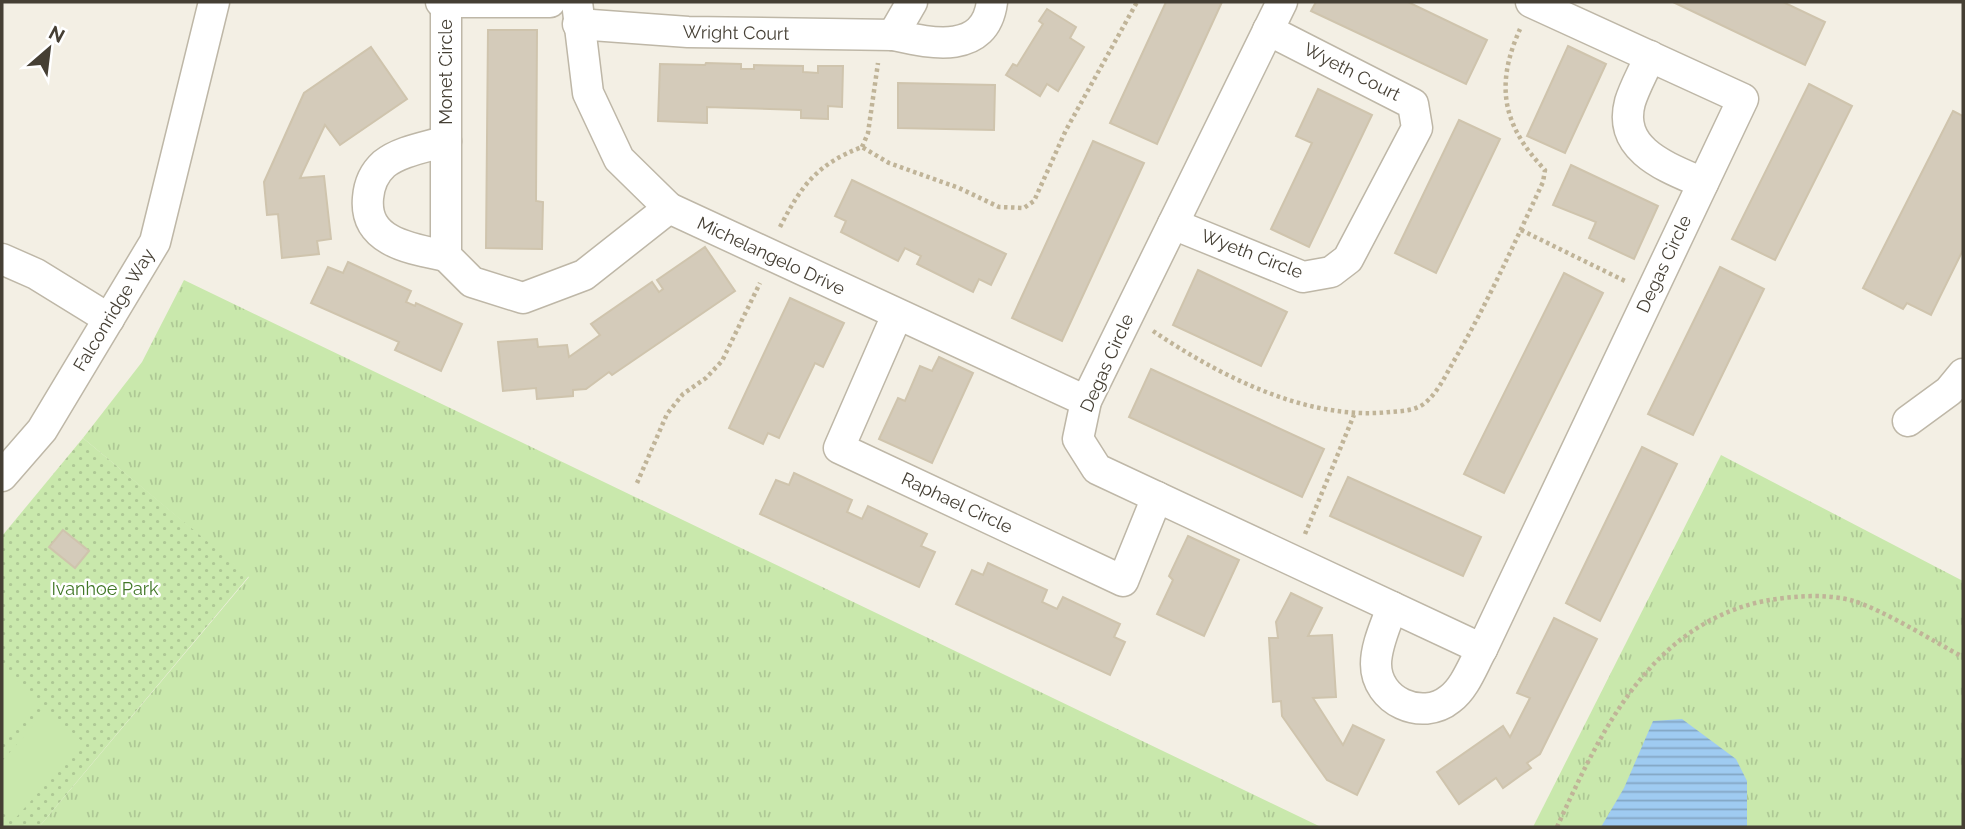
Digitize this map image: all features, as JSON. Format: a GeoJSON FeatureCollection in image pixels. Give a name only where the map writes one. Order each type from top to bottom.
{"type":"FeatureCollection","features":[{"type":"Feature","properties":{"kind":"street","name":"Falconridge Way"},"geometry":{"type":"LineString","coordinates":[[2,476],[42,430],[155,242],[214,2]]}},
{"type":"Feature","properties":{"kind":"street"},"geometry":{"type":"LineString","coordinates":[[441,2],[550,2]]}},
{"type":"Feature","properties":{"kind":"street","name":"Monet Circle"},"geometry":{"type":"LineString","coordinates":[[446,2],[446,141],[446,256],[400,246],[387,239],[369,216],[367,201],[369,187],[385,163],[446,141]]}},
{"type":"Feature","properties":{"kind":"street"},"geometry":{"type":"LineString","coordinates":[[887,35],[912,2]]}},
{"type":"Feature","properties":{"kind":"street","name":"Wright Court"},"geometry":{"type":"LineString","coordinates":[[577,13],[688,32],[887,35],[940,45],[957,43],[972,35],[984,22],[992,2]]}},
{"type":"Feature","properties":{"kind":"street","name":"Degas Circle"},"geometry":{"type":"LineString","coordinates":[[1282,2],[1086,401],[1077,439],[1097,469],[1482,649]]}},
{"type":"Feature","properties":{"kind":"street","name":"Degas Circle"},"geometry":{"type":"LineString","coordinates":[[1392,607],[1376,665],[1382,686],[1397,702],[1410,708],[1425,709],[1452,698],[1482,649],[1743,99],[1531,2]]}},
{"type":"Feature","properties":{"kind":"street","name":"Michelangelo Drive"},"geometry":{"type":"LineString","coordinates":[[577,13],[588,93],[620,159],[669,208],[1086,401]]}},
{"type":"Feature","properties":{"kind":"street","name":"Wyeth Court"},"geometry":{"type":"LineString","coordinates":[[1268,30],[1413,104],[1417,128]]}},
{"type":"Feature","properties":{"kind":"street"},"geometry":{"type":"LineString","coordinates":[[1650,56],[1630,102],[1631,131],[1647,156],[1703,183]]}},
{"type":"Feature","properties":{"kind":"street","name":"Wyeth Circle"},"geometry":{"type":"LineString","coordinates":[[1173,224],[1303,277],[1331,272],[1348,259],[1417,128]]}},
{"type":"Feature","properties":{"kind":"street"},"geometry":{"type":"LineString","coordinates":[[446,256],[472,282],[523,298],[584,275],[669,208]]}},
{"type":"Feature","properties":{"kind":"street"},"geometry":{"type":"LineString","coordinates":[[2,259],[36,274],[109,319]]}},
{"type":"Feature","properties":{"kind":"street","name":"Raphael Circle"},"geometry":{"type":"LineString","coordinates":[[897,315],[839,448],[1123,581],[1157,497]]}},
{"type":"Feature","properties":{"kind":"street"},"geometry":{"type":"LineString","coordinates":[[1908,421],[1949,391],[1963,374]]}},
{"type":"Feature","properties":{"kind":"path"},"geometry":{"type":"LineString","coordinates":[[637,484],[667,414],[683,394],[706,378],[722,361],[769,255],[806,181],[845,153],[862,148],[888,163],[959,188],[999,207],[1024,208],[1034,201],[1066,130],[1137,2]]}},
{"type":"Feature","properties":{"kind":"path"},"geometry":{"type":"LineString","coordinates":[[1129,315],[1212,368],[1296,401],[1354,415],[1412,410],[1423,404],[1436,392],[1466,340],[1521,230],[1545,170],[1522,143],[1509,119],[1504,89],[1509,53],[1531,2]]}},
{"type":"Feature","properties":{"kind":"path"},"geometry":{"type":"LineString","coordinates":[[862,148],[868,133],[887,35]]}},
{"type":"Feature","properties":{"kind":"path"},"geometry":{"type":"LineString","coordinates":[[1521,230],[1650,294]]}},
{"type":"Feature","properties":{"kind":"path"},"geometry":{"type":"LineString","coordinates":[[1293,560],[1354,415]]}},
{"type":"Feature","properties":{"kind":"path"},"geometry":{"type":"LineString","coordinates":[[1557,827],[1595,745],[1637,681],[1667,651],[1712,617],[1748,605],[1791,596],[1853,601],[1963,657]]}},
{"type":"Feature","properties":{"kind":"green space"},"geometry":{"type":"Polygon","coordinates":[[[184,280],[1321,827],[39,827],[249,577],[83,438],[142,362],[184,280]]]}},
{"type":"Feature","properties":{"kind":"green space","name":"Ivanhoe Park"},"geometry":{"type":"Polygon","coordinates":[[[83,438],[249,576],[39,827],[2,827],[2,536],[83,438]]]}},
{"type":"Feature","properties":{"kind":"green space"},"geometry":{"type":"Polygon","coordinates":[[[1721,455],[1963,581],[1963,827],[1533,827],[1721,455]]]}},
{"type":"Feature","properties":{"kind":"green space"},"geometry":{"type":"Polygon","coordinates":[[[3,669],[40,701],[2,744],[2,671],[3,669]]]}},
{"type":"Feature","properties":{"kind":"green space"},"geometry":{"type":"Polygon","coordinates":[[[47,710],[83,742],[13,821],[2,812],[2,761],[47,710]]]}},
{"type":"Feature","properties":{"kind":"water"},"geometry":{"type":"Polygon","coordinates":[[[1682,719],[1736,759],[1747,781],[1747,827],[1601,827],[1624,788],[1653,721],[1682,719]]]}},
{"type":"Feature","properties":{"kind":"building"},"geometry":{"type":"Polygon","coordinates":[[[1166,2],[1222,2],[1157,144],[1110,123],[1166,2]]]}},
{"type":"Feature","properties":{"kind":"building"},"geometry":{"type":"Polygon","coordinates":[[[1316,2],[1408,2],[1487,40],[1466,84],[1311,11],[1316,2]]]}},
{"type":"Feature","properties":{"kind":"building"},"geometry":{"type":"Polygon","coordinates":[[[1673,2],[1783,2],[1825,22],[1805,65],[1673,2]]]}},
{"type":"Feature","properties":{"kind":"building"},"geometry":{"type":"Polygon","coordinates":[[[1047,9],[1076,27],[1070,38],[1084,47],[1058,91],[1047,84],[1040,96],[1006,75],[1013,64],[1017,66],[1043,24],[1039,21],[1047,9]]]}},
{"type":"Feature","properties":{"kind":"building"},"geometry":{"type":"Polygon","coordinates":[[[488,30],[537,30],[536,201],[543,202],[542,249],[486,248],[488,30]]]}},
{"type":"Feature","properties":{"kind":"building"},"geometry":{"type":"Polygon","coordinates":[[[1568,46],[1606,64],[1565,153],[1527,136],[1568,46]]]}},
{"type":"Feature","properties":{"kind":"building"},"geometry":{"type":"Polygon","coordinates":[[[371,47],[407,99],[340,145],[325,125],[300,178],[324,176],[331,239],[317,241],[319,254],[282,258],[278,214],[267,215],[264,182],[304,93],[371,47]]]}},
{"type":"Feature","properties":{"kind":"building"},"geometry":{"type":"Polygon","coordinates":[[[660,64],[741,64],[741,69],[754,69],[754,65],[803,66],[803,72],[818,73],[818,66],[843,66],[842,107],[828,106],[828,119],[801,118],[801,110],[707,107],[707,123],[658,121],[660,64]]]}},
{"type":"Feature","properties":{"kind":"building"},"geometry":{"type":"Polygon","coordinates":[[[898,83],[995,85],[994,130],[898,128],[898,83]]]}},
{"type":"Feature","properties":{"kind":"building"},"geometry":{"type":"Polygon","coordinates":[[[1809,84],[1852,106],[1775,260],[1732,239],[1809,84]]]}},
{"type":"Feature","properties":{"kind":"building"},"geometry":{"type":"Polygon","coordinates":[[[1318,89],[1372,115],[1309,247],[1271,229],[1312,143],[1296,136],[1318,89]]]}},
{"type":"Feature","properties":{"kind":"building"},"geometry":{"type":"Polygon","coordinates":[[[1953,111],[1963,116],[1963,250],[1931,315],[1907,303],[1903,309],[1863,288],[1953,111]]]}},
{"type":"Feature","properties":{"kind":"building"},"geometry":{"type":"Polygon","coordinates":[[[1459,120],[1500,139],[1436,273],[1395,253],[1459,120]]]}},
{"type":"Feature","properties":{"kind":"building"},"geometry":{"type":"Polygon","coordinates":[[[1093,141],[1144,163],[1062,341],[1012,318],[1093,141]]]}},
{"type":"Feature","properties":{"kind":"building"},"geometry":{"type":"Polygon","coordinates":[[[1571,165],[1658,206],[1634,259],[1589,238],[1596,222],[1553,205],[1571,165]]]}},
{"type":"Feature","properties":{"kind":"building"},"geometry":{"type":"Polygon","coordinates":[[[852,180],[1006,254],[991,285],[979,279],[973,292],[917,264],[921,256],[905,248],[898,261],[841,232],[846,221],[835,216],[852,180]]]}},
{"type":"Feature","properties":{"kind":"building"},"geometry":{"type":"Polygon","coordinates":[[[705,247],[735,291],[612,375],[609,372],[586,389],[573,390],[573,396],[537,399],[536,388],[503,391],[498,342],[537,339],[538,347],[567,345],[569,357],[600,335],[591,324],[652,282],[659,292],[663,289],[657,280],[705,247]]]}},
{"type":"Feature","properties":{"kind":"building"},"geometry":{"type":"Polygon","coordinates":[[[348,262],[411,291],[406,302],[415,306],[416,303],[462,324],[441,371],[395,350],[399,342],[311,303],[328,267],[343,273],[348,262]]]}},
{"type":"Feature","properties":{"kind":"building"},"geometry":{"type":"Polygon","coordinates":[[[1720,267],[1764,289],[1693,435],[1648,414],[1720,267]]]}},
{"type":"Feature","properties":{"kind":"building"},"geometry":{"type":"Polygon","coordinates":[[[1198,270],[1287,312],[1261,366],[1173,325],[1198,270]]]}},
{"type":"Feature","properties":{"kind":"building"},"geometry":{"type":"Polygon","coordinates":[[[1564,273],[1603,293],[1504,493],[1464,474],[1564,273]]]}},
{"type":"Feature","properties":{"kind":"building"},"geometry":{"type":"Polygon","coordinates":[[[790,298],[844,323],[823,367],[815,363],[779,438],[768,433],[763,444],[729,428],[790,298]]]}},
{"type":"Feature","properties":{"kind":"building"},"geometry":{"type":"Polygon","coordinates":[[[939,357],[973,373],[932,463],[879,439],[898,398],[905,401],[920,366],[932,371],[939,357]]]}},
{"type":"Feature","properties":{"kind":"building"},"geometry":{"type":"Polygon","coordinates":[[[1151,369],[1324,449],[1302,497],[1129,417],[1151,369]]]}},
{"type":"Feature","properties":{"kind":"building"},"geometry":{"type":"Polygon","coordinates":[[[1642,447],[1677,464],[1600,621],[1566,603],[1642,447]]]}},
{"type":"Feature","properties":{"kind":"building"},"geometry":{"type":"Polygon","coordinates":[[[794,473],[852,500],[847,512],[862,519],[868,506],[927,534],[921,546],[935,552],[919,587],[760,514],[776,480],[789,485],[794,473]]]}},
{"type":"Feature","properties":{"kind":"building"},"geometry":{"type":"Polygon","coordinates":[[[1348,477],[1481,537],[1463,576],[1330,516],[1348,477]]]}},
{"type":"Feature","properties":{"kind":"building"},"geometry":{"type":"Polygon","coordinates":[[[63,530],[89,551],[75,568],[49,547],[63,530]]]}},
{"type":"Feature","properties":{"kind":"building"},"geometry":{"type":"Polygon","coordinates":[[[1188,536],[1239,560],[1204,636],[1157,614],[1173,580],[1169,576],[1188,536]]]}},
{"type":"Feature","properties":{"kind":"building"},"geometry":{"type":"Polygon","coordinates":[[[988,563],[1047,590],[1042,602],[1057,609],[1063,597],[1120,624],[1114,637],[1125,642],[1110,675],[956,604],[972,570],[983,575],[988,563]]]}},
{"type":"Feature","properties":{"kind":"building"},"geometry":{"type":"Polygon","coordinates":[[[1291,593],[1322,608],[1308,636],[1332,635],[1336,697],[1313,698],[1343,745],[1353,725],[1384,740],[1357,795],[1327,780],[1282,716],[1281,701],[1273,702],[1269,638],[1278,638],[1276,622],[1291,593]]]}},
{"type":"Feature","properties":{"kind":"building"},"geometry":{"type":"Polygon","coordinates":[[[1554,618],[1597,639],[1540,754],[1527,763],[1531,768],[1503,788],[1496,778],[1459,804],[1437,772],[1503,726],[1510,737],[1530,698],[1517,693],[1554,618]]]}}]}
